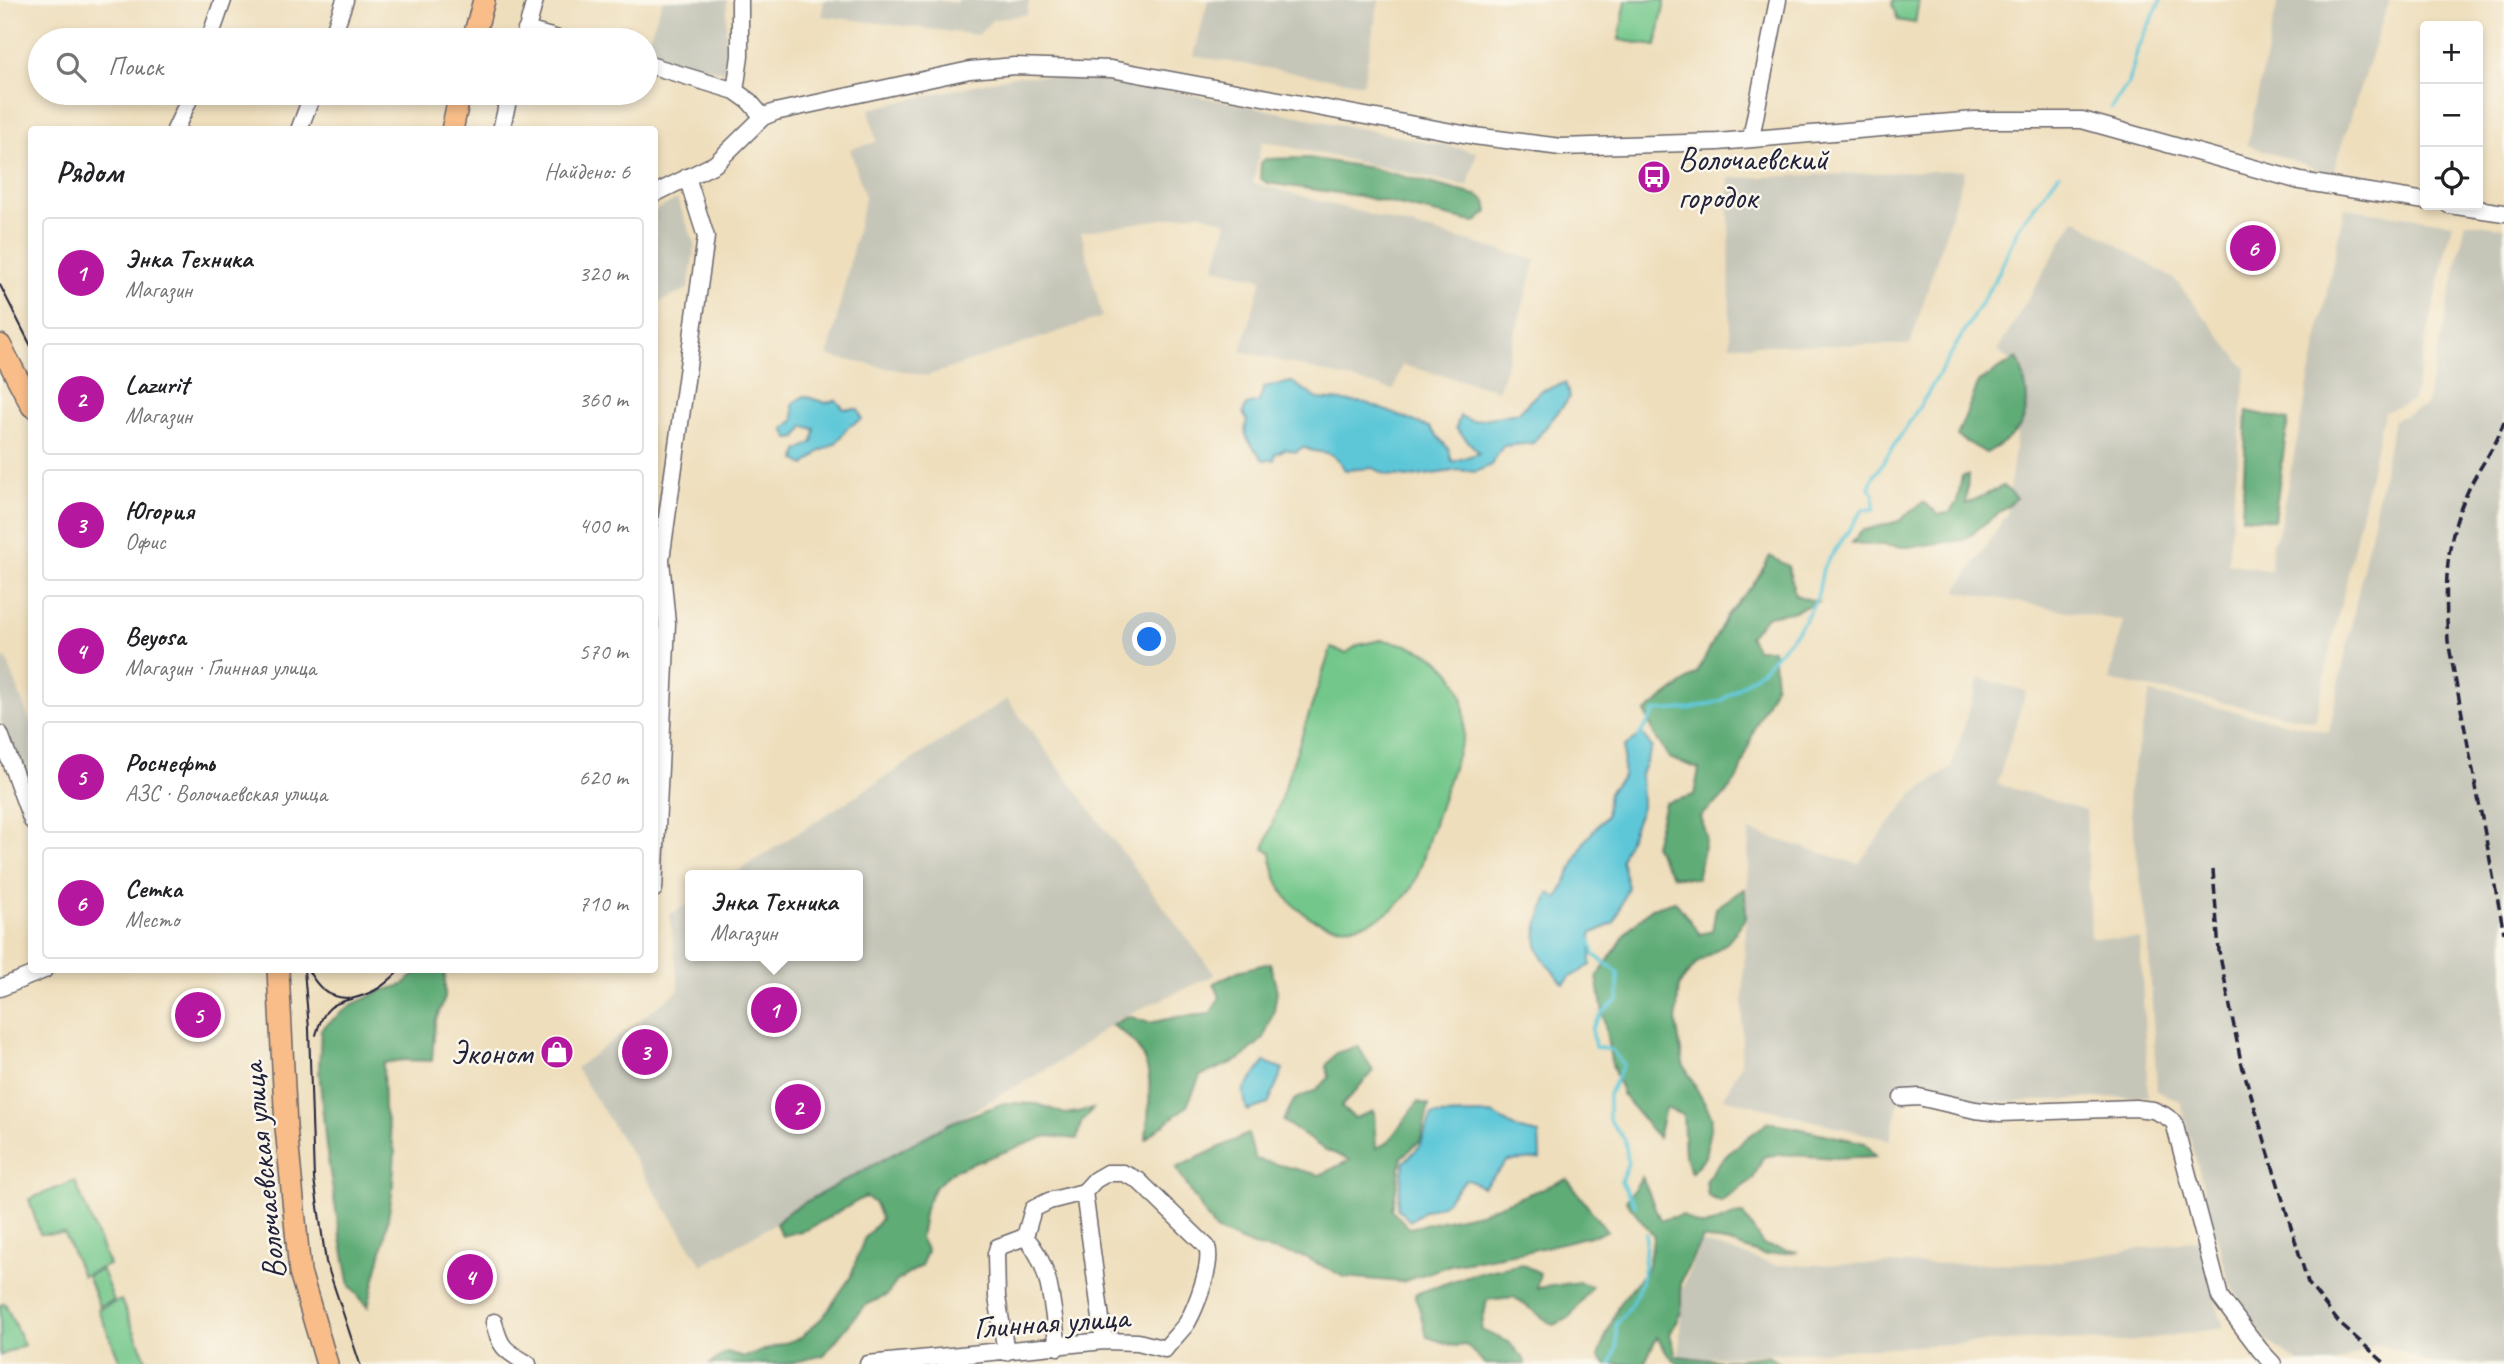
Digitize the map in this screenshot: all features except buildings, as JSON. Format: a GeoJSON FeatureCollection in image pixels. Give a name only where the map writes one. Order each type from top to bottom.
{"type":"FeatureCollection","features":[{"type":"Feature","properties":{"kind":"main road"},"geometry":{"type":"LineString","coordinates":[[476,28],[484,0]]}},
{"type":"Feature","properties":{"kind":"main road"},"geometry":{"type":"LineString","coordinates":[[453,126],[457,105]]}},
{"type":"Feature","properties":{"kind":"main road"},"geometry":{"type":"LineString","coordinates":[[0,345],[28,398]]}},
{"type":"Feature","properties":{"kind":"main road","name":"Волочаевская улица"},"geometry":{"type":"LineString","coordinates":[[278,973],[286,1127],[300,1272],[327,1364]]}},
{"type":"Feature","properties":{"kind":"street"},"geometry":{"type":"LineString","coordinates":[[213,28],[223,0]]}},
{"type":"Feature","properties":{"kind":"street"},"geometry":{"type":"LineString","coordinates":[[335,28],[345,0]]}},
{"type":"Feature","properties":{"kind":"street"},"geometry":{"type":"LineString","coordinates":[[527,28],[536,0]]}},
{"type":"Feature","properties":{"kind":"street"},"geometry":{"type":"LineString","coordinates":[[735,91],[740,56],[740,0]]}},
{"type":"Feature","properties":{"kind":"street"},"geometry":{"type":"LineString","coordinates":[[1751,138],[1777,0]]}},
{"type":"Feature","properties":{"kind":"street"},"geometry":{"type":"LineString","coordinates":[[658,192],[715,164],[763,117],[775,112],[970,70],[1015,65],[1111,69],[1474,136],[1561,148],[1693,143],[1975,120],[2090,121],[2300,181],[2420,200]]}},
{"type":"Feature","properties":{"kind":"street"},"geometry":{"type":"LineString","coordinates":[[658,68],[735,91],[749,101],[763,117]]}},
{"type":"Feature","properties":{"kind":"street"},"geometry":{"type":"LineString","coordinates":[[176,126],[186,105]]}},
{"type":"Feature","properties":{"kind":"street"},"geometry":{"type":"LineString","coordinates":[[301,126],[308,105]]}},
{"type":"Feature","properties":{"kind":"street"},"geometry":{"type":"LineString","coordinates":[[502,126],[507,105]]}},
{"type":"Feature","properties":{"kind":"street"},"geometry":{"type":"LineString","coordinates":[[658,726],[667,624],[658,560],[706,237],[687,177]]}},
{"type":"Feature","properties":{"kind":"street"},"geometry":{"type":"LineString","coordinates":[[2480,210],[2504,214]]}},
{"type":"Feature","properties":{"kind":"street"},"geometry":{"type":"LineString","coordinates":[[0,734],[28,810]]}},
{"type":"Feature","properties":{"kind":"street"},"geometry":{"type":"LineString","coordinates":[[0,988],[37,973]]}},
{"type":"Feature","properties":{"kind":"street"},"geometry":{"type":"LineString","coordinates":[[1902,1098],[1919,1097],[1975,1110],[2000,1112],[2135,1108],[2164,1115],[2174,1122],[2220,1297],[2273,1364]]}},
{"type":"Feature","properties":{"kind":"street","name":"Глинная улица"},"geometry":{"type":"LineString","coordinates":[[868,1364],[1104,1341],[1138,1342],[1164,1349],[1187,1322],[1198,1298],[1210,1255],[1207,1247],[1138,1180],[1123,1173],[1107,1173],[1095,1180],[1084,1192],[1049,1201],[1033,1209],[1019,1239]]}},
{"type":"Feature","properties":{"kind":"street"},"geometry":{"type":"LineString","coordinates":[[1084,1192],[1104,1341]]}},
{"type":"Feature","properties":{"kind":"street"},"geometry":{"type":"LineString","coordinates":[[1006,1352],[997,1297],[996,1254],[998,1247],[1019,1239],[1034,1246],[1049,1285],[1058,1347]]}},
{"type":"Feature","properties":{"kind":"street"},"geometry":{"type":"LineString","coordinates":[[494,1322],[498,1341],[509,1354],[528,1364]]}},
{"type":"Feature","properties":{"kind":"shaded area"},"geometry":{"type":"Polygon","coordinates":[[[663,0],[727,0],[725,72],[658,57],[658,28],[652,28],[663,0]]]}},
{"type":"Feature","properties":{"kind":"shaded area"},"geometry":{"type":"Polygon","coordinates":[[[824,0],[936,0],[957,3],[958,0],[1029,0],[1027,14],[992,20],[978,35],[822,16],[824,0]]]}},
{"type":"Feature","properties":{"kind":"shaded area"},"geometry":{"type":"Polygon","coordinates":[[[1208,0],[1379,0],[1363,84],[1194,56],[1208,0]]]}},
{"type":"Feature","properties":{"kind":"shaded area"},"geometry":{"type":"Polygon","coordinates":[[[2278,0],[2389,0],[2332,174],[2247,145],[2278,0]]]}},
{"type":"Feature","properties":{"kind":"shaded area"},"geometry":{"type":"Polygon","coordinates":[[[1014,76],[1103,77],[1477,152],[1468,186],[1262,141],[1253,183],[1536,260],[1499,390],[1402,365],[1394,390],[1241,351],[1262,279],[1214,268],[1227,222],[1199,213],[1081,232],[1102,317],[927,376],[828,356],[865,197],[850,149],[876,142],[869,109],[1014,76]]]}},
{"type":"Feature","properties":{"kind":"shaded area"},"geometry":{"type":"Polygon","coordinates":[[[1965,170],[1910,345],[1730,345],[1729,178],[1965,170]]]}},
{"type":"Feature","properties":{"kind":"shaded area"},"geometry":{"type":"Polygon","coordinates":[[[677,199],[695,245],[688,289],[658,303],[658,209],[677,199]]]}},
{"type":"Feature","properties":{"kind":"shaded area"},"geometry":{"type":"Polygon","coordinates":[[[2344,208],[2452,223],[2413,401],[2384,412],[2315,721],[2109,680],[2123,621],[1956,591],[2007,514],[2024,371],[1997,351],[2075,219],[2175,280],[2246,369],[2228,563],[2271,571],[2272,543],[2278,534],[2344,208]]]}},
{"type":"Feature","properties":{"kind":"shaded area"},"geometry":{"type":"Polygon","coordinates":[[[2466,222],[2504,228],[2504,1364],[2432,1364],[2379,1343],[2335,1364],[2301,1364],[2267,1341],[2230,1285],[2180,1101],[2157,1091],[2148,933],[2128,792],[2150,693],[2329,732],[2394,420],[2426,406],[2466,222]]]}},
{"type":"Feature","properties":{"kind":"shaded area"},"geometry":{"type":"Polygon","coordinates":[[[6,657],[28,717],[28,789],[0,719],[0,665],[6,657]]]}},
{"type":"Feature","properties":{"kind":"shaded area"},"geometry":{"type":"Polygon","coordinates":[[[1979,678],[2026,691],[1997,784],[2086,810],[2091,938],[2140,939],[2148,1096],[1978,1103],[1930,1091],[1898,1104],[1890,1140],[1723,1098],[1741,1065],[1749,831],[1858,864],[1912,795],[1951,768],[1979,678]]]}},
{"type":"Feature","properties":{"kind":"shaded area"},"geometry":{"type":"Polygon","coordinates":[[[1007,699],[1215,975],[1118,1019],[1064,1059],[702,1265],[576,1068],[679,990],[670,915],[685,905],[685,961],[863,961],[863,870],[740,870],[1007,699]]]}},
{"type":"Feature","properties":{"kind":"shaded area"},"geometry":{"type":"Polygon","coordinates":[[[2199,1240],[2224,1328],[2127,1342],[2043,1339],[1679,1359],[1682,1291],[1701,1242],[1776,1265],[2048,1263],[2199,1240]]]}},
{"type":"Feature","properties":{"kind":"green space"},"geometry":{"type":"Polygon","coordinates":[[[1626,0],[1665,0],[1656,46],[1619,40],[1626,0]]]}},
{"type":"Feature","properties":{"kind":"green space"},"geometry":{"type":"Polygon","coordinates":[[[1893,0],[1919,0],[1915,23],[1898,20],[1892,5],[1893,0]]]}},
{"type":"Feature","properties":{"kind":"green space"},"geometry":{"type":"Polygon","coordinates":[[[1308,158],[1371,168],[1479,196],[1486,201],[1488,212],[1476,222],[1468,221],[1359,196],[1267,183],[1260,178],[1261,163],[1265,159],[1308,158]]]}},
{"type":"Feature","properties":{"kind":"green space"},"geometry":{"type":"Polygon","coordinates":[[[2017,358],[2027,397],[2024,417],[2014,434],[1986,453],[1957,436],[1979,382],[2017,358]]]}},
{"type":"Feature","properties":{"kind":"green space"},"geometry":{"type":"Polygon","coordinates":[[[2247,411],[2288,420],[2274,520],[2242,517],[2247,411]]]}},
{"type":"Feature","properties":{"kind":"green space"},"geometry":{"type":"Polygon","coordinates":[[[1968,475],[1966,504],[2003,486],[2017,498],[1964,540],[1907,547],[1852,543],[1861,531],[1899,521],[1923,502],[1939,514],[1949,513],[1957,502],[1962,476],[1968,475]]]}},
{"type":"Feature","properties":{"kind":"green space"},"geometry":{"type":"Polygon","coordinates":[[[1770,556],[1788,566],[1795,595],[1818,602],[1792,612],[1768,616],[1749,636],[1756,649],[1773,649],[1776,684],[1755,727],[1738,777],[1723,797],[1700,816],[1706,836],[1697,879],[1672,876],[1654,845],[1665,803],[1694,795],[1699,769],[1669,758],[1654,734],[1645,712],[1697,673],[1727,615],[1756,581],[1770,556]]]}},
{"type":"Feature","properties":{"kind":"green space"},"geometry":{"type":"Polygon","coordinates":[[[1381,640],[1420,650],[1447,668],[1462,698],[1463,738],[1420,870],[1407,894],[1386,914],[1372,921],[1344,927],[1329,925],[1305,914],[1289,901],[1278,883],[1271,852],[1264,849],[1331,648],[1346,653],[1358,645],[1381,640]]]}},
{"type":"Feature","properties":{"kind":"green space"},"geometry":{"type":"Polygon","coordinates":[[[1745,888],[1746,917],[1728,942],[1696,964],[1679,985],[1676,1022],[1683,1064],[1712,1117],[1705,1157],[1691,1173],[1685,1156],[1683,1115],[1665,1108],[1658,1138],[1622,1094],[1611,1061],[1597,977],[1629,929],[1652,908],[1675,901],[1700,934],[1712,931],[1716,908],[1745,888]]]}},
{"type":"Feature","properties":{"kind":"green space"},"geometry":{"type":"Polygon","coordinates":[[[1270,963],[1277,991],[1274,1010],[1264,1038],[1239,1060],[1200,1076],[1187,1106],[1146,1139],[1150,1089],[1145,1061],[1127,1036],[1111,1025],[1129,1016],[1149,1023],[1210,1014],[1220,997],[1214,983],[1238,971],[1270,963]]]}},
{"type":"Feature","properties":{"kind":"green space"},"geometry":{"type":"Polygon","coordinates":[[[416,973],[445,973],[445,998],[435,1022],[432,1061],[403,1060],[383,1063],[384,1109],[395,1152],[392,1194],[384,1242],[368,1307],[350,1286],[337,1217],[326,1147],[319,1070],[321,1029],[351,1005],[381,991],[403,985],[416,973]]]}},
{"type":"Feature","properties":{"kind":"green space"},"geometry":{"type":"Polygon","coordinates":[[[1358,1046],[1373,1071],[1341,1107],[1355,1118],[1374,1111],[1376,1148],[1387,1143],[1418,1102],[1429,1105],[1421,1140],[1402,1157],[1392,1210],[1409,1228],[1479,1213],[1567,1179],[1607,1232],[1529,1251],[1450,1265],[1402,1282],[1344,1277],[1305,1257],[1253,1246],[1215,1230],[1176,1168],[1248,1134],[1255,1159],[1320,1175],[1350,1160],[1324,1149],[1283,1121],[1294,1100],[1314,1091],[1329,1078],[1326,1066],[1336,1053],[1358,1046]]]}},
{"type":"Feature","properties":{"kind":"green space"},"geometry":{"type":"Polygon","coordinates":[[[1004,1103],[1038,1104],[1065,1114],[1093,1109],[1081,1123],[1077,1139],[1047,1136],[953,1171],[934,1188],[925,1208],[920,1238],[927,1251],[921,1266],[897,1281],[887,1295],[864,1306],[824,1355],[786,1364],[710,1364],[727,1352],[744,1357],[800,1338],[823,1317],[850,1278],[864,1239],[881,1219],[875,1203],[865,1197],[808,1229],[782,1236],[776,1224],[789,1211],[950,1123],[1004,1103]]]}},
{"type":"Feature","properties":{"kind":"green space"},"geometry":{"type":"Polygon","coordinates":[[[1769,1122],[1865,1143],[1876,1156],[1835,1158],[1780,1154],[1763,1157],[1753,1179],[1721,1202],[1708,1196],[1706,1180],[1713,1171],[1734,1148],[1769,1122]]]}},
{"type":"Feature","properties":{"kind":"green space"},"geometry":{"type":"Polygon","coordinates":[[[1642,1177],[1660,1220],[1682,1215],[1692,1222],[1707,1225],[1743,1214],[1763,1245],[1798,1252],[1764,1255],[1730,1243],[1702,1238],[1681,1282],[1681,1312],[1670,1334],[1676,1356],[1722,1361],[1767,1356],[1782,1364],[1678,1364],[1665,1351],[1657,1337],[1644,1364],[1606,1364],[1598,1356],[1619,1304],[1647,1269],[1654,1236],[1626,1201],[1642,1177]]]}},
{"type":"Feature","properties":{"kind":"green space"},"geometry":{"type":"Polygon","coordinates":[[[75,1181],[109,1265],[82,1276],[64,1233],[40,1234],[29,1199],[75,1181]]]}},
{"type":"Feature","properties":{"kind":"green space"},"geometry":{"type":"Polygon","coordinates":[[[1522,1264],[1540,1273],[1537,1288],[1579,1282],[1592,1286],[1569,1318],[1553,1325],[1514,1297],[1487,1300],[1481,1330],[1509,1342],[1525,1364],[1485,1364],[1466,1345],[1455,1346],[1427,1337],[1415,1294],[1470,1275],[1522,1264]]]}},
{"type":"Feature","properties":{"kind":"green space"},"geometry":{"type":"Polygon","coordinates":[[[102,1270],[114,1301],[99,1306],[87,1275],[102,1270]]]}},
{"type":"Feature","properties":{"kind":"green space"},"geometry":{"type":"Polygon","coordinates":[[[121,1300],[148,1364],[121,1364],[98,1309],[121,1300]]]}},
{"type":"Feature","properties":{"kind":"green space"},"geometry":{"type":"Polygon","coordinates":[[[5,1303],[24,1345],[0,1356],[0,1305],[5,1303]]]}},
{"type":"Feature","properties":{"kind":"water"},"geometry":{"type":"Polygon","coordinates":[[[1292,382],[1318,399],[1366,403],[1429,427],[1449,449],[1452,462],[1479,453],[1456,428],[1460,416],[1472,421],[1518,413],[1540,391],[1565,383],[1570,397],[1533,443],[1503,446],[1491,465],[1476,472],[1460,470],[1411,477],[1387,475],[1373,468],[1345,470],[1330,454],[1303,447],[1296,452],[1285,449],[1275,454],[1274,460],[1263,460],[1249,442],[1246,433],[1247,420],[1243,413],[1246,405],[1259,402],[1264,387],[1292,382]]]}},
{"type":"Feature","properties":{"kind":"water"},"geometry":{"type":"Polygon","coordinates":[[[804,396],[826,403],[836,400],[844,409],[858,409],[862,419],[848,427],[836,443],[819,452],[805,465],[796,460],[798,451],[813,442],[815,429],[804,426],[797,438],[789,439],[784,429],[794,420],[793,403],[804,396]]]}},
{"type":"Feature","properties":{"kind":"water"},"geometry":{"type":"Polygon","coordinates":[[[1642,734],[1652,747],[1641,774],[1642,807],[1621,860],[1628,887],[1614,923],[1591,934],[1591,965],[1564,984],[1539,951],[1539,922],[1549,893],[1558,898],[1584,842],[1606,816],[1609,792],[1623,776],[1624,747],[1642,734]]]}},
{"type":"Feature","properties":{"kind":"water"},"geometry":{"type":"Polygon","coordinates":[[[1265,1062],[1283,1069],[1268,1104],[1247,1111],[1243,1091],[1265,1062]]]}},
{"type":"Feature","properties":{"kind":"water"},"geometry":{"type":"Polygon","coordinates":[[[1492,1114],[1520,1130],[1539,1134],[1540,1159],[1508,1161],[1483,1187],[1466,1179],[1444,1204],[1424,1211],[1410,1221],[1397,1208],[1404,1162],[1420,1146],[1432,1115],[1492,1114]]]}},
{"type":"Feature","properties":{"kind":"waterway"},"geometry":{"type":"LineString","coordinates":[[2111,108],[2129,83],[2138,47],[2161,0]]}},
{"type":"Feature","properties":{"kind":"waterway"},"geometry":{"type":"LineString","coordinates":[[1638,738],[1655,711],[1689,709],[1721,701],[1763,669],[1799,629],[1817,599],[1823,568],[1863,509],[1874,510],[1874,495],[1869,487],[1873,478],[1925,398],[1998,274],[2018,228],[2059,174]]}},
{"type":"Feature","properties":{"kind":"waterway"},"geometry":{"type":"LineString","coordinates":[[1591,940],[1594,955],[1618,972],[1618,1000],[1602,1013],[1592,1029],[1595,1047],[1612,1050],[1623,1065],[1609,1094],[1609,1120],[1625,1140],[1628,1162],[1621,1182],[1635,1205]]}},
{"type":"Feature","properties":{"kind":"waterway"},"geometry":{"type":"LineString","coordinates":[[1611,1364],[1617,1347],[1616,1325],[1632,1303],[1641,1283],[1646,1234]]}},
{"type":"Feature","properties":{"kind":"tram line"},"geometry":{"type":"LineString","coordinates":[[0,285],[28,340]]}},
{"type":"Feature","properties":{"kind":"tram line"},"geometry":{"type":"LineString","coordinates":[[304,973],[314,1179],[326,1262],[360,1364]]}},
{"type":"Feature","properties":{"kind":"tram line"},"geometry":{"type":"LineString","coordinates":[[310,973],[328,993],[348,998]]}},
{"type":"Feature","properties":{"kind":"tram line"},"geometry":{"type":"LineString","coordinates":[[316,1035],[320,1022],[331,1007],[374,991],[397,973]]}},
{"type":"Feature","properties":{"kind":"railway"},"geometry":{"type":"LineString","coordinates":[[2504,421],[2497,440],[2471,484],[2459,512],[2450,548],[2446,602],[2448,641],[2504,933]]}},
{"type":"Feature","properties":{"kind":"railway"},"geometry":{"type":"LineString","coordinates":[[2213,870],[2219,951],[2241,1062],[2308,1283],[2340,1324],[2386,1364]]}},
{"type":"Feature","properties":{"kind":"place","name":"Волочаевский городок"},"geometry":{"type":"Point","coordinates":[1654,177]}},
{"type":"Feature","properties":{"kind":"place","name":"Сетка"},"geometry":{"type":"Point","coordinates":[2253,248]}},
{"type":"Feature","properties":{"kind":"place","name":"Энка Техника"},"geometry":{"type":"Point","coordinates":[774,1010]}},
{"type":"Feature","properties":{"kind":"place","name":"Роснефть"},"geometry":{"type":"Point","coordinates":[198,1015]}},
{"type":"Feature","properties":{"kind":"place","name":"Эконом"},"geometry":{"type":"Point","coordinates":[557,1052]}},
{"type":"Feature","properties":{"kind":"place","name":"Югория"},"geometry":{"type":"Point","coordinates":[645,1052]}},
{"type":"Feature","properties":{"kind":"place","name":"Lazurit"},"geometry":{"type":"Point","coordinates":[798,1107]}},
{"type":"Feature","properties":{"kind":"place","name":"Beyosa"},"geometry":{"type":"Point","coordinates":[470,1277]}}]}
